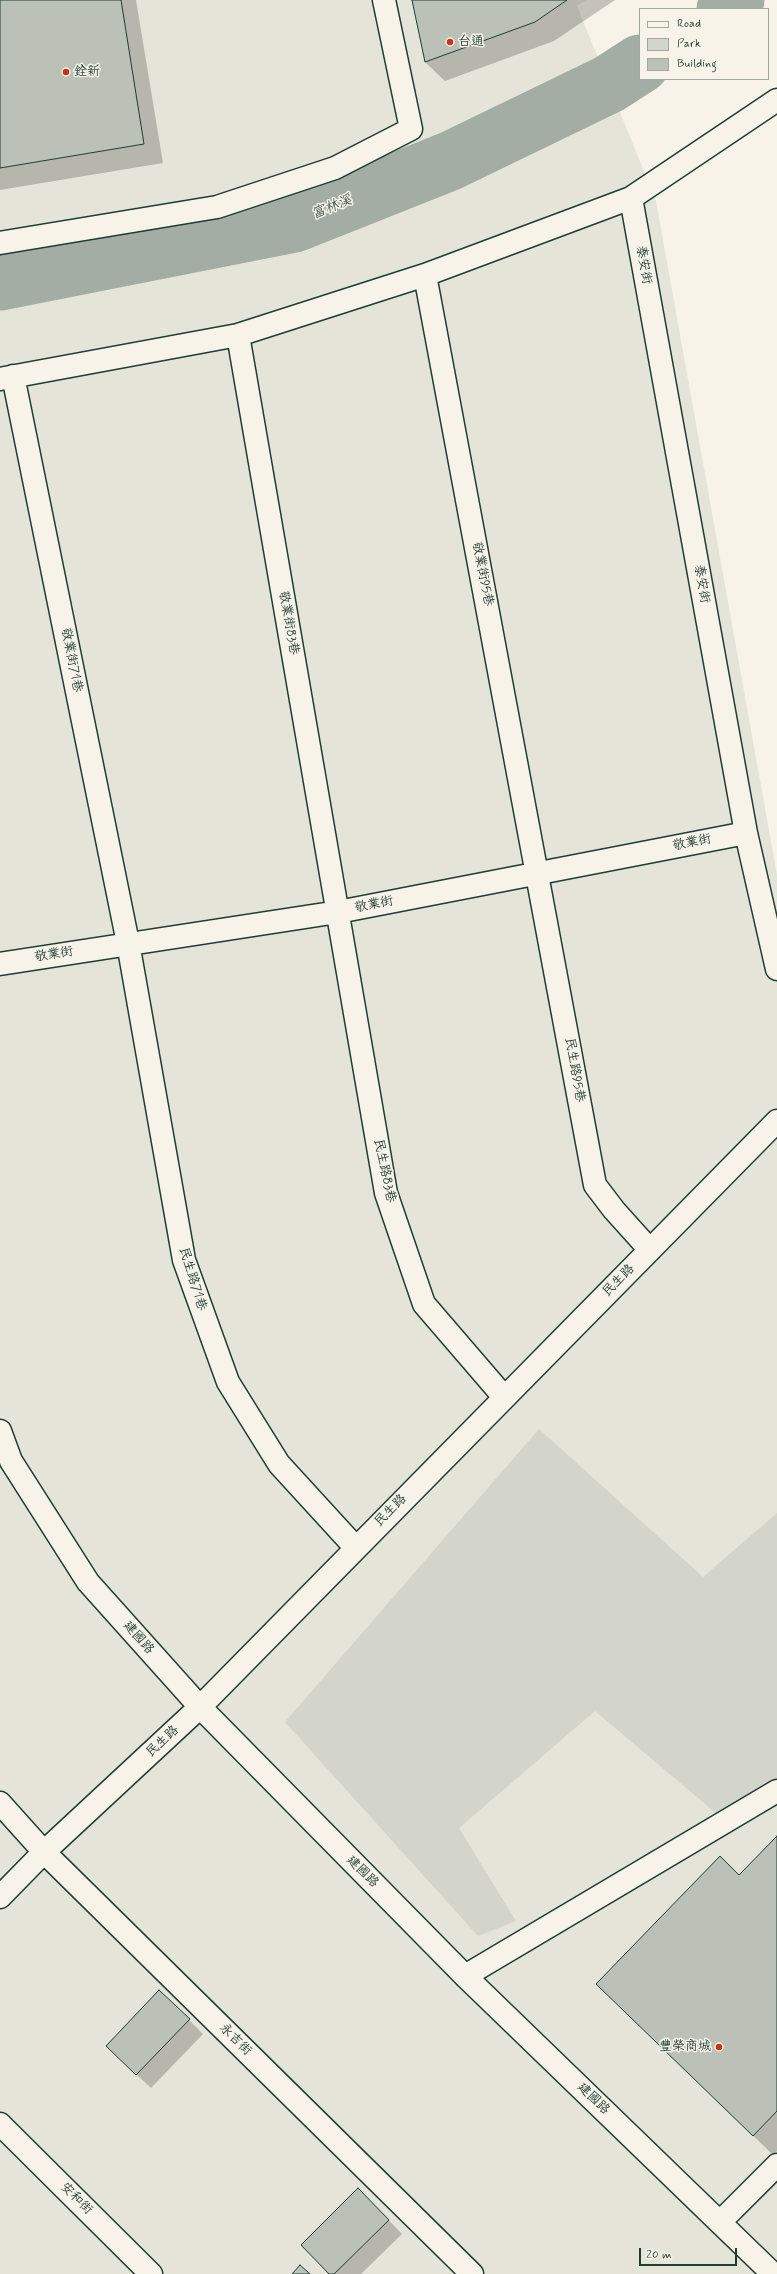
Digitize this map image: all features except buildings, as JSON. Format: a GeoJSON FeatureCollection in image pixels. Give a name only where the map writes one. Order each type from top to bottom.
{"type":"FeatureCollection","features":[{"type":"Feature","properties":{"kind":"street"},"geometry":{"type":"LineString","coordinates":[[0,243],[217,207],[335,168],[411,129],[384,0]]}},
{"type":"Feature","properties":{"kind":"street"},"geometry":{"type":"LineString","coordinates":[[7,377],[238,335],[425,275],[630,198],[777,100]]}},
{"type":"Feature","properties":{"kind":"street","name":"泰安街"},"geometry":{"type":"LineString","coordinates":[[630,198],[746,833],[777,969]]}},
{"type":"Feature","properties":{"kind":"street","name":"敬業街95巷"},"geometry":{"type":"LineString","coordinates":[[425,275],[538,873]]}},
{"type":"Feature","properties":{"kind":"street","name":"敬業街83巷"},"geometry":{"type":"LineString","coordinates":[[238,335],[338,912]]}},
{"type":"Feature","properties":{"kind":"street","name":"敬業街71巷"},"geometry":{"type":"LineString","coordinates":[[7,377],[128,943]]}},
{"type":"Feature","properties":{"kind":"street","name":"敬業街"},"geometry":{"type":"LineString","coordinates":[[0,964],[128,943],[338,912],[746,833]]}},
{"type":"Feature","properties":{"kind":"street","name":"民生路95巷"},"geometry":{"type":"LineString","coordinates":[[538,873],[595,1185],[614,1210],[650,1250]]}},
{"type":"Feature","properties":{"kind":"street","name":"民生路83巷"},"geometry":{"type":"LineString","coordinates":[[338,912],[386,1193],[424,1304],[504,1397]]}},
{"type":"Feature","properties":{"kind":"street","name":"民生路71巷"},"geometry":{"type":"LineString","coordinates":[[128,943],[184,1260],[228,1382],[279,1464],[355,1547]]}},
{"type":"Feature","properties":{"kind":"street","name":"民生路"},"geometry":{"type":"LineString","coordinates":[[0,1898],[44,1852],[200,1707],[355,1547],[777,1121]]}},
{"type":"Feature","properties":{"kind":"street","name":"建國路"},"geometry":{"type":"LineString","coordinates":[[0,1431],[11,1461],[88,1582],[200,1707],[465,1976],[773,2274]]}},
{"type":"Feature","properties":{"kind":"street"},"geometry":{"type":"LineString","coordinates":[[465,1976],[777,1791]]}},
{"type":"Feature","properties":{"kind":"street","name":"永吉街"},"geometry":{"type":"LineString","coordinates":[[0,1803],[44,1852],[472,2274]]}},
{"type":"Feature","properties":{"kind":"street","name":"安和街"},"geometry":{"type":"LineString","coordinates":[[0,2124],[151,2274]]}},
{"type":"Feature","properties":{"kind":"street"},"geometry":{"type":"LineString","coordinates":[[720,2222],[777,2165]]}},
{"type":"Feature","properties":{"kind":"shaded area"},"geometry":{"type":"Polygon","coordinates":[[[0,0],[586,0],[577,6],[656,201],[777,875],[777,2274],[0,2274],[0,0]]]}},
{"type":"Feature","properties":{"kind":"green space"},"geometry":{"type":"Polygon","coordinates":[[[539,1429],[703,1577],[777,1513],[777,1778],[717,1814],[595,1711],[459,1828],[516,1921],[478,1936],[285,1722],[539,1429]]]}},
{"type":"Feature","properties":{"kind":"waterway","name":"富林溪"},"geometry":{"type":"LineString","coordinates":[[727,8],[735,0]]}},
{"type":"Feature","properties":{"kind":"waterway","name":"富林溪"},"geometry":{"type":"LineString","coordinates":[[0,281],[294,223],[450,161],[609,84],[639,65]]}},
{"type":"Feature","properties":{"kind":"place","name":"台通"},"geometry":{"type":"Point","coordinates":[450,42]}},
{"type":"Feature","properties":{"kind":"place","name":"銓新"},"geometry":{"type":"Point","coordinates":[66,72]}},
{"type":"Feature","properties":{"kind":"place","name":"豐榮商城"},"geometry":{"type":"Point","coordinates":[719,2047]}}]}
